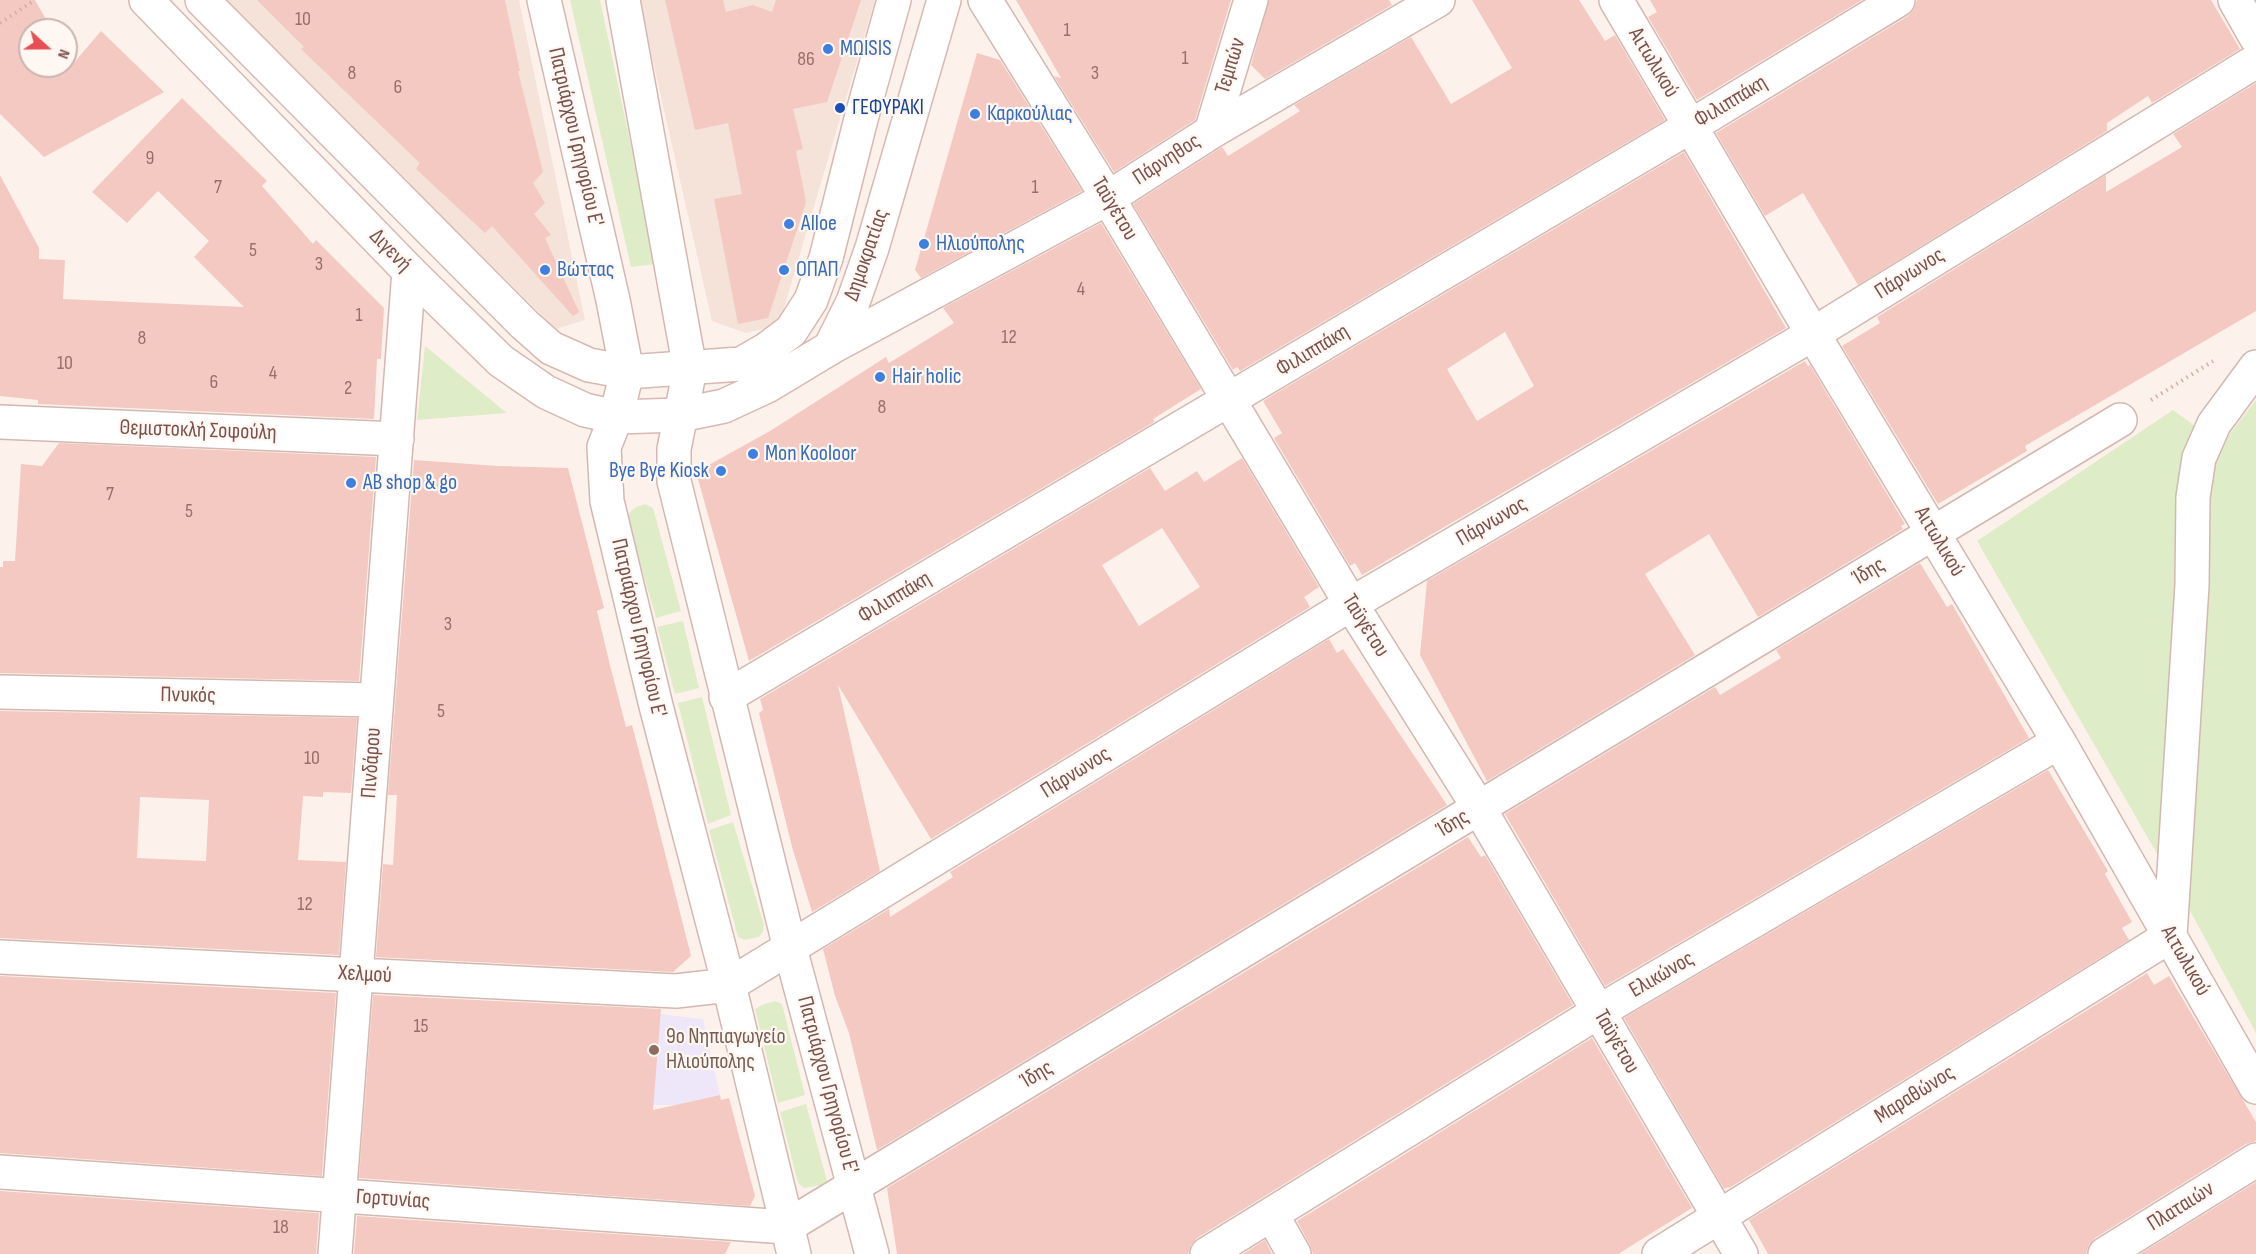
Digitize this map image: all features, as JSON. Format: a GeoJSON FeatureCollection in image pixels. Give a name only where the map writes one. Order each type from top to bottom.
{"type":"FeatureCollection","features":[{"type":"Feature","properties":{"kind":"street","name":"Διγενή"},"geometry":{"type":"LineString","coordinates":[[146,0],[409,271],[515,372],[546,392],[585,410],[616,417],[680,415]]}},
{"type":"Feature","properties":{"kind":"street","name":"Διγενή"},"geometry":{"type":"LineString","coordinates":[[202,0],[524,324],[551,348],[589,365],[627,372],[690,369]]}},
{"type":"Feature","properties":{"kind":"street","name":"Πατριάρχου Γρηγορίου Ε'"},"geometry":{"type":"LineString","coordinates":[[544,0],[613,300],[627,372],[616,417],[604,447],[607,501],[656,706],[729,985],[790,1241]]}},
{"type":"Feature","properties":{"kind":"street","name":"Πατριάρχου Γρηγορίου Ε'"},"geometry":{"type":"LineString","coordinates":[[622,0],[690,369],[674,449],[674,481],[790,948],[872,1254]]}},
{"type":"Feature","properties":{"kind":"street","name":"Δημοκρατίας"},"geometry":{"type":"LineString","coordinates":[[690,369],[741,364],[750,359],[791,332],[811,300],[826,258],[894,0]]}},
{"type":"Feature","properties":{"kind":"street","name":"Δημοκρατίας"},"geometry":{"type":"LineString","coordinates":[[830,348],[853,302],[872,248],[944,0]]}},
{"type":"Feature","properties":{"kind":"street","name":"Ταϋγέτου"},"geometry":{"type":"LineString","coordinates":[[985,0],[1108,198],[1351,604],[1479,808],[1741,1254]]}},
{"type":"Feature","properties":{"kind":"street","name":"Τεμπών"},"geometry":{"type":"LineString","coordinates":[[1211,132],[1251,0]]}},
{"type":"Feature","properties":{"kind":"street","name":"Πάρνηθος"},"geometry":{"type":"LineString","coordinates":[[830,348],[1108,198],[1211,132],[1438,0]]}},
{"type":"Feature","properties":{"kind":"street","name":"Αιτωλικού"},"geometry":{"type":"LineString","coordinates":[[1616,0],[1813,334],[2059,742],[2256,1087]]}},
{"type":"Feature","properties":{"kind":"street","name":"Φιλιππάκη"},"geometry":{"type":"LineString","coordinates":[[726,697],[1691,126],[1898,0]]}},
{"type":"Feature","properties":{"kind":"street"},"geometry":{"type":"LineString","coordinates":[[2235,0],[2256,37]]}},
{"type":"Feature","properties":{"kind":"street","name":"Πάρνωνος"},"geometry":{"type":"LineString","coordinates":[[729,985],[1351,604],[1813,334],[2256,61]]}},
{"type":"Feature","properties":{"kind":"street","name":"Πινδάρου"},"geometry":{"type":"LineString","coordinates":[[335,1254],[409,271]]}},
{"type":"Feature","properties":{"kind":"street"},"geometry":{"type":"LineString","coordinates":[[680,415],[724,406],[767,386],[830,348]]}},
{"type":"Feature","properties":{"kind":"street"},"geometry":{"type":"LineString","coordinates":[[2170,936],[2192,585],[2193,496],[2199,458],[2214,424],[2251,373]]}},
{"type":"Feature","properties":{"kind":"street","name":"Ίδης"},"geometry":{"type":"LineString","coordinates":[[790,1241],[855,1186],[2120,420]]}},
{"type":"Feature","properties":{"kind":"street","name":"Θεμιστοκλή Σοφούλη"},"geometry":{"type":"LineString","coordinates":[[0,422],[397,439]]}},
{"type":"Feature","properties":{"kind":"street","name":"Πνυκός"},"geometry":{"type":"LineString","coordinates":[[0,692],[376,700]]}},
{"type":"Feature","properties":{"kind":"street","name":"Ελικώνος"},"geometry":{"type":"LineString","coordinates":[[1207,1254],[1598,1012],[2059,742]]}},
{"type":"Feature","properties":{"kind":"street","name":"Μαραθώνος"},"geometry":{"type":"LineString","coordinates":[[1659,1254],[2170,936]]}},
{"type":"Feature","properties":{"kind":"street","name":"Χελμού"},"geometry":{"type":"LineString","coordinates":[[0,957],[676,991],[729,985]]}},
{"type":"Feature","properties":{"kind":"street","name":"Πλαταιών"},"geometry":{"type":"LineString","coordinates":[[2105,1254],[2256,1160]]}},
{"type":"Feature","properties":{"kind":"street","name":"Γορτυνίας"},"geometry":{"type":"LineString","coordinates":[[0,1172],[339,1196],[790,1241]]}},
{"type":"Feature","properties":{"kind":"street"},"geometry":{"type":"LineString","coordinates":[[1272,1215],[1294,1254]]}},
{"type":"Feature","properties":{"kind":"path"},"geometry":{"type":"LineString","coordinates":[[0,23],[35,0]]}},
{"type":"Feature","properties":{"kind":"path"},"geometry":{"type":"LineString","coordinates":[[2120,420],[2229,351],[2251,373]]}},
{"type":"Feature","properties":{"kind":"shaded area"},"geometry":{"type":"Polygon","coordinates":[[[222,0],[519,0],[585,320],[556,329],[222,0]]]}},
{"type":"Feature","properties":{"kind":"shaded area"},"geometry":{"type":"Polygon","coordinates":[[[639,0],[875,0],[779,325],[746,333],[712,321],[639,0]]]}},
{"type":"Feature","properties":{"kind":"shaded area"},"geometry":{"type":"Polygon","coordinates":[[[660,1014],[703,1019],[720,1095],[676,1105],[653,1105],[660,1014]]]}},
{"type":"Feature","properties":{"kind":"green space"},"geometry":{"type":"Polygon","coordinates":[[[570,0],[600,0],[656,264],[631,267],[570,0]]]}},
{"type":"Feature","properties":{"kind":"green space"},"geometry":{"type":"Polygon","coordinates":[[[425,346],[507,413],[417,420],[425,346]]]}},
{"type":"Feature","properties":{"kind":"green space"},"geometry":{"type":"Polygon","coordinates":[[[2256,400],[2256,1033],[2194,918],[1977,541],[2173,410],[2221,445],[2256,400]]]}},
{"type":"Feature","properties":{"kind":"green space"},"geometry":{"type":"Polygon","coordinates":[[[645,504],[653,508],[681,611],[656,618],[628,520],[629,513],[645,504]]]}},
{"type":"Feature","properties":{"kind":"green space"},"geometry":{"type":"Polygon","coordinates":[[[683,621],[699,688],[675,694],[657,627],[683,621]]]}},
{"type":"Feature","properties":{"kind":"green space"},"geometry":{"type":"Polygon","coordinates":[[[702,697],[731,815],[708,824],[678,703],[702,697]]]}},
{"type":"Feature","properties":{"kind":"green space"},"geometry":{"type":"Polygon","coordinates":[[[733,822],[764,925],[759,937],[744,940],[738,937],[709,830],[733,822]]]}},
{"type":"Feature","properties":{"kind":"green space"},"geometry":{"type":"Polygon","coordinates":[[[775,1001],[782,1004],[805,1095],[778,1103],[755,1009],[775,1001]]]}},
{"type":"Feature","properties":{"kind":"green space"},"geometry":{"type":"Polygon","coordinates":[[[806,1104],[827,1181],[821,1185],[804,1188],[798,1183],[780,1112],[806,1104]]]}},
{"type":"Feature","properties":{"kind":"building"},"geometry":{"type":"Polygon","coordinates":[[[0,0],[35,0],[45,18],[18,18],[18,78],[78,78],[78,58],[101,31],[164,92],[44,157],[0,114],[0,0]]]}},
{"type":"Feature","properties":{"kind":"building"},"geometry":{"type":"Polygon","coordinates":[[[257,0],[505,0],[520,71],[518,71],[543,172],[533,183],[545,203],[534,214],[551,235],[545,238],[579,312],[573,316],[492,226],[485,233],[416,169],[420,163],[301,49],[304,47],[257,0]]]}},
{"type":"Feature","properties":{"kind":"building"},"geometry":{"type":"Polygon","coordinates":[[[665,0],[723,0],[726,12],[753,5],[772,12],[776,0],[861,0],[827,102],[793,109],[803,149],[796,151],[806,202],[768,318],[738,324],[714,199],[742,194],[728,123],[695,130],[665,0]]]}},
{"type":"Feature","properties":{"kind":"building"},"geometry":{"type":"Polygon","coordinates":[[[1016,0],[1231,0],[1195,120],[1114,172],[1054,76],[1061,78],[1016,0]]]}},
{"type":"Feature","properties":{"kind":"building"},"geometry":{"type":"Polygon","coordinates":[[[1269,0],[1389,0],[1392,5],[1265,79],[1251,65],[1269,0]]]}},
{"type":"Feature","properties":{"kind":"building"},"geometry":{"type":"Polygon","coordinates":[[[1472,0],[1579,0],[1605,41],[1615,35],[1665,120],[1240,371],[1237,367],[1233,370],[1133,204],[1222,147],[1228,156],[1300,111],[1294,105],[1411,37],[1451,104],[1512,68],[1472,0]]]}},
{"type":"Feature","properties":{"kind":"building"},"geometry":{"type":"Polygon","coordinates":[[[1650,0],[1862,0],[1697,100],[1648,17],[1657,12],[1650,0]]]}},
{"type":"Feature","properties":{"kind":"building"},"geometry":{"type":"Polygon","coordinates":[[[1917,0],[2211,0],[2240,49],[2152,103],[2148,96],[2107,123],[2107,131],[1858,285],[1803,193],[1765,216],[1716,133],[1908,16],[1917,0]]]}},
{"type":"Feature","properties":{"kind":"building"},"geometry":{"type":"Polygon","coordinates":[[[977,53],[1000,60],[1082,191],[921,278],[915,270],[977,53]]]}},
{"type":"Feature","properties":{"kind":"building"},"geometry":{"type":"Polygon","coordinates":[[[2256,83],[2256,311],[2025,446],[2027,451],[1938,504],[1842,346],[1880,323],[1877,317],[2106,175],[2106,192],[2182,147],[2173,134],[2256,83]]]}},
{"type":"Feature","properties":{"kind":"building"},"geometry":{"type":"Polygon","coordinates":[[[182,98],[267,181],[262,186],[313,244],[316,240],[384,308],[381,359],[377,359],[374,419],[38,404],[38,400],[0,396],[0,175],[39,248],[39,259],[65,260],[63,299],[244,307],[194,257],[209,241],[158,191],[127,223],[92,192],[182,98]]]}},
{"type":"Feature","properties":{"kind":"building"},"geometry":{"type":"Polygon","coordinates":[[[1684,152],[1786,328],[1362,575],[1355,563],[1350,566],[1274,438],[1282,433],[1263,401],[1684,152]],[[1505,332],[1447,369],[1477,421],[1534,386],[1505,332]]]}},
{"type":"Feature","properties":{"kind":"building"},"geometry":{"type":"Polygon","coordinates":[[[1101,223],[1201,389],[1153,419],[1154,422],[749,661],[696,472],[770,431],[886,357],[889,363],[954,323],[943,308],[1101,223]]]}},
{"type":"Feature","properties":{"kind":"building"},"geometry":{"type":"Polygon","coordinates":[[[1805,361],[1808,366],[1810,365],[1905,524],[1901,526],[1903,529],[1758,617],[1709,534],[1645,574],[1695,655],[1487,781],[1420,655],[1427,581],[1805,361]]]}},
{"type":"Feature","properties":{"kind":"building"},"geometry":{"type":"Polygon","coordinates":[[[59,443],[376,457],[359,681],[0,673],[0,567],[3,567],[3,561],[15,561],[21,464],[42,466],[59,443]]]}},
{"type":"Feature","properties":{"kind":"building"},"geometry":{"type":"Polygon","coordinates":[[[1242,458],[1319,587],[1304,597],[1310,607],[931,839],[838,685],[880,871],[812,912],[792,847],[759,713],[763,710],[760,699],[1150,468],[1165,491],[1197,471],[1204,482],[1242,458]],[[1162,528],[1102,565],[1139,626],[1200,587],[1162,528]]]}},
{"type":"Feature","properties":{"kind":"building"},"geometry":{"type":"Polygon","coordinates":[[[414,460],[568,468],[604,608],[597,611],[610,665],[626,727],[632,725],[691,956],[673,972],[376,957],[383,864],[393,865],[397,795],[388,795],[414,460]]]}},
{"type":"Feature","properties":{"kind":"building"},"geometry":{"type":"Polygon","coordinates":[[[1920,563],[1947,607],[1952,604],[2029,738],[1605,986],[1505,814],[1715,687],[1720,695],[1781,658],[1776,650],[1920,563]]]}},
{"type":"Feature","properties":{"kind":"building"},"geometry":{"type":"Polygon","coordinates":[[[1329,639],[1337,653],[1343,649],[1447,805],[877,1150],[849,1033],[835,996],[823,949],[889,909],[890,917],[953,877],[950,872],[1329,639]]]}},
{"type":"Feature","properties":{"kind":"building"},"geometry":{"type":"Polygon","coordinates":[[[0,711],[357,718],[351,793],[323,792],[323,797],[303,796],[298,860],[346,862],[339,955],[0,938],[0,711]],[[140,797],[137,858],[206,861],[209,800],[140,797]]]}},
{"type":"Feature","properties":{"kind":"building"},"geometry":{"type":"Polygon","coordinates":[[[2048,770],[2108,871],[2105,874],[2132,922],[2122,928],[2129,940],[1724,1189],[1624,1018],[2048,770]]]}},
{"type":"Feature","properties":{"kind":"building"},"geometry":{"type":"Polygon","coordinates":[[[1468,837],[1481,857],[1485,855],[1573,1005],[1197,1238],[1188,1254],[897,1254],[887,1188],[1468,837]]]}},
{"type":"Feature","properties":{"kind":"building"},"geometry":{"type":"Polygon","coordinates":[[[2147,973],[2154,985],[2169,976],[2256,1122],[2256,1141],[2246,1144],[2095,1238],[2086,1254],[1768,1254],[1749,1220],[2147,973]]]}},
{"type":"Feature","properties":{"kind":"building"},"geometry":{"type":"Polygon","coordinates":[[[0,976],[336,993],[322,1176],[0,1153],[0,976]]]}},
{"type":"Feature","properties":{"kind":"building"},"geometry":{"type":"Polygon","coordinates":[[[373,995],[661,1009],[653,1110],[720,1095],[721,1100],[729,1098],[755,1196],[750,1206],[359,1178],[373,995]]]}},
{"type":"Feature","properties":{"kind":"building"},"geometry":{"type":"Polygon","coordinates":[[[1592,1038],[1692,1208],[1618,1254],[1313,1254],[1297,1221],[1592,1038]]]}},
{"type":"Feature","properties":{"kind":"building"},"geometry":{"type":"Polygon","coordinates":[[[2256,1182],[2256,1254],[2140,1254],[2256,1182]]]}},
{"type":"Feature","properties":{"kind":"building"},"geometry":{"type":"Polygon","coordinates":[[[0,1191],[319,1213],[316,1254],[0,1254],[0,1191]]]}},
{"type":"Feature","properties":{"kind":"building"},"geometry":{"type":"Polygon","coordinates":[[[357,1216],[731,1242],[725,1254],[354,1254],[357,1216]]]}},
{"type":"Feature","properties":{"kind":"building"},"geometry":{"type":"Polygon","coordinates":[[[1265,1240],[1272,1254],[1243,1254],[1265,1240]]]}},
{"type":"Feature","properties":{"kind":"place","name":"ΜΩISIS"},"geometry":{"type":"Point","coordinates":[828,49]}},
{"type":"Feature","properties":{"kind":"place","name":"ΓΕΦΥΡΑΚΙ"},"geometry":{"type":"Point","coordinates":[840,108]}},
{"type":"Feature","properties":{"kind":"place","name":"Καρκούλιας"},"geometry":{"type":"Point","coordinates":[975,114]}},
{"type":"Feature","properties":{"kind":"place","name":"Alloe"},"geometry":{"type":"Point","coordinates":[789,224]}},
{"type":"Feature","properties":{"kind":"place","name":"Ηλιούπολης"},"geometry":{"type":"Point","coordinates":[924,244]}},
{"type":"Feature","properties":{"kind":"place","name":"Βώττας"},"geometry":{"type":"Point","coordinates":[545,270]}},
{"type":"Feature","properties":{"kind":"place","name":"ΟΠΑΠ"},"geometry":{"type":"Point","coordinates":[784,270]}},
{"type":"Feature","properties":{"kind":"place","name":"Hair holic"},"geometry":{"type":"Point","coordinates":[880,377]}},
{"type":"Feature","properties":{"kind":"place","name":"Mon Kooloor"},"geometry":{"type":"Point","coordinates":[753,454]}},
{"type":"Feature","properties":{"kind":"place","name":"Bye Bye Kiosk"},"geometry":{"type":"Point","coordinates":[721,471]}},
{"type":"Feature","properties":{"kind":"place","name":"ΑΒ shop & go"},"geometry":{"type":"Point","coordinates":[351,483]}},
{"type":"Feature","properties":{"kind":"place","name":"9ο Νηπιαγωγείο Ηλιούπολης"},"geometry":{"type":"Point","coordinates":[654,1050]}}]}
